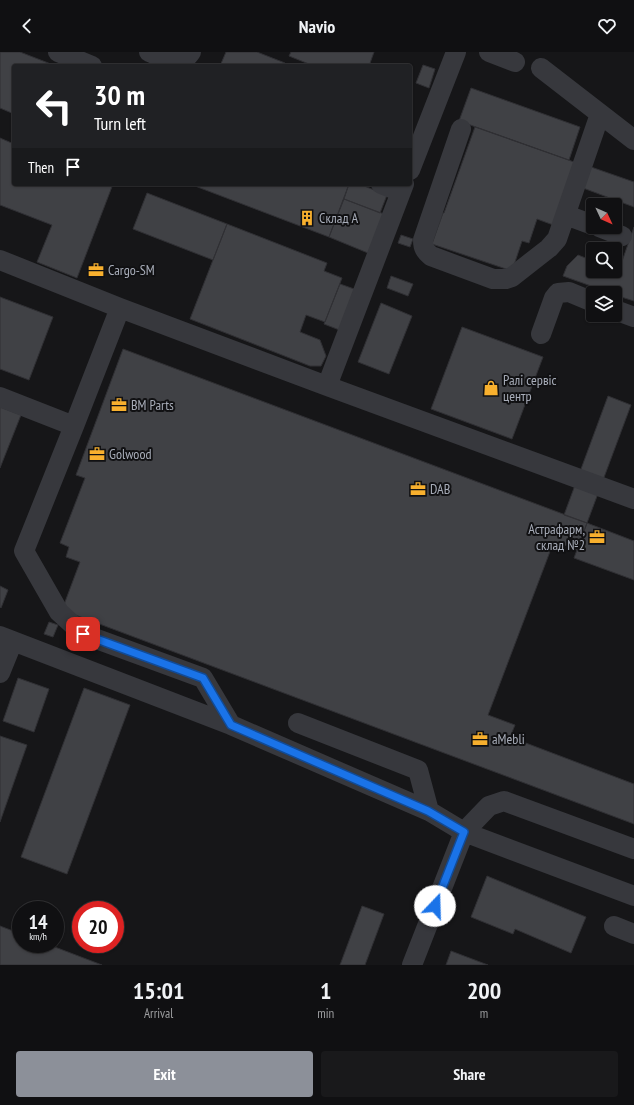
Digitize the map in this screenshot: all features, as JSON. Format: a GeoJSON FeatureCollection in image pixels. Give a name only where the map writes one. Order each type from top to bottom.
{"type":"FeatureCollection","features":[{"type":"Feature","properties":{"kind":"lane"},"geometry":{"type":"LineString","coordinates":[[58,52],[87,64]]}},
{"type":"Feature","properties":{"kind":"lane"},"geometry":{"type":"LineString","coordinates":[[149,52],[172,60],[182,60],[191,52]]}},
{"type":"Feature","properties":{"kind":"lane"},"geometry":{"type":"LineString","coordinates":[[412,165],[456,52]]}},
{"type":"Feature","properties":{"kind":"lane"},"geometry":{"type":"LineString","coordinates":[[489,52],[516,62]]}},
{"type":"Feature","properties":{"kind":"lane"},"geometry":{"type":"LineString","coordinates":[[541,68],[634,140]]}},
{"type":"Feature","properties":{"kind":"lane"},"geometry":{"type":"LineString","coordinates":[[461,129],[423,240],[423,246],[426,252],[431,256],[493,279],[506,279],[512,277],[554,244],[566,215],[600,114]]}},
{"type":"Feature","properties":{"kind":"lane"},"geometry":{"type":"LineString","coordinates":[[327,386],[403,188],[392,186]]}},
{"type":"Feature","properties":{"kind":"lane"},"geometry":{"type":"LineString","coordinates":[[566,215],[586,222]]}},
{"type":"Feature","properties":{"kind":"lane"},"geometry":{"type":"LineString","coordinates":[[617,234],[622,236]]}},
{"type":"Feature","properties":{"kind":"lane"},"geometry":{"type":"LineString","coordinates":[[0,260],[120,308],[634,499]]}},
{"type":"Feature","properties":{"kind":"lane"},"geometry":{"type":"LineString","coordinates":[[541,334],[554,298],[558,293],[569,292],[586,299]]}},
{"type":"Feature","properties":{"kind":"lane"},"geometry":{"type":"LineString","coordinates":[[120,308],[24,551],[59,612],[83,634],[203,678],[231,725]]}},
{"type":"Feature","properties":{"kind":"lane"},"geometry":{"type":"LineString","coordinates":[[622,313],[634,317]]}},
{"type":"Feature","properties":{"kind":"lane"},"geometry":{"type":"LineString","coordinates":[[0,397],[74,426]]}},
{"type":"Feature","properties":{"kind":"lane"},"geometry":{"type":"LineString","coordinates":[[0,673],[6,638],[231,725],[428,811],[464,832],[634,896]]}},
{"type":"Feature","properties":{"kind":"lane"},"geometry":{"type":"LineString","coordinates":[[298,722],[418,770],[428,811]]}},
{"type":"Feature","properties":{"kind":"lane"},"geometry":{"type":"LineString","coordinates":[[412,965],[464,832],[489,806],[504,801],[634,849]]}},
{"type":"Feature","properties":{"kind":"lane"},"geometry":{"type":"LineString","coordinates":[[614,926],[634,934]]}},
{"type":"Feature","properties":{"kind":"building"},"geometry":{"type":"Polygon","coordinates":[[[0,52],[20,52],[51,64],[12,64],[12,113],[0,108],[0,52]]]}},
{"type":"Feature","properties":{"kind":"building"},"geometry":{"type":"Polygon","coordinates":[[[226,52],[257,52],[285,63],[285,64],[221,64],[226,52]]]}},
{"type":"Feature","properties":{"kind":"building"},"geometry":{"type":"Polygon","coordinates":[[[291,52],[374,52],[370,64],[309,64],[289,56],[291,52]]]}},
{"type":"Feature","properties":{"kind":"building"},"geometry":{"type":"Polygon","coordinates":[[[423,65],[435,69],[429,88],[416,83],[423,65]]]}},
{"type":"Feature","properties":{"kind":"building"},"geometry":{"type":"Polygon","coordinates":[[[471,88],[580,127],[569,160],[459,121],[471,88]]]}},
{"type":"Feature","properties":{"kind":"building"},"geometry":{"type":"Polygon","coordinates":[[[475,127],[574,162],[556,226],[537,219],[529,243],[522,241],[512,271],[432,244],[475,127]]]}},
{"type":"Feature","properties":{"kind":"building"},"geometry":{"type":"Polygon","coordinates":[[[0,138],[12,143],[12,186],[112,186],[77,278],[37,262],[52,225],[0,205],[0,138]]]}},
{"type":"Feature","properties":{"kind":"building"},"geometry":{"type":"Polygon","coordinates":[[[591,167],[634,182],[634,207],[622,203],[622,198],[610,198],[583,188],[591,167]]]}},
{"type":"Feature","properties":{"kind":"building","name":"Склад A"},"geometry":{"type":"Polygon","coordinates":[[[195,186],[348,186],[329,237],[195,186]]]}},
{"type":"Feature","properties":{"kind":"building"},"geometry":{"type":"Polygon","coordinates":[[[348,186],[364,186],[387,195],[380,213],[344,199],[348,186]]]}},
{"type":"Feature","properties":{"kind":"building"},"geometry":{"type":"Polygon","coordinates":[[[147,193],[227,224],[213,260],[133,229],[147,193]]]}},
{"type":"Feature","properties":{"kind":"building"},"geometry":{"type":"Polygon","coordinates":[[[344,199],[384,214],[368,253],[329,237],[344,199]]]}},
{"type":"Feature","properties":{"kind":"building"},"geometry":{"type":"Polygon","coordinates":[[[227,224],[327,263],[324,271],[342,278],[325,322],[306,315],[300,332],[320,340],[326,356],[321,366],[310,366],[190,319],[227,224]]]}},
{"type":"Feature","properties":{"kind":"building"},"geometry":{"type":"Polygon","coordinates":[[[634,227],[634,301],[622,297],[622,286],[591,286],[563,276],[567,266],[578,255],[586,258],[586,278],[622,278],[622,261],[634,227]]]}},
{"type":"Feature","properties":{"kind":"building"},"geometry":{"type":"Polygon","coordinates":[[[401,235],[413,239],[410,247],[398,243],[401,235]]]}},
{"type":"Feature","properties":{"kind":"building"},"geometry":{"type":"Polygon","coordinates":[[[391,276],[413,284],[408,296],[387,288],[391,276]]]}},
{"type":"Feature","properties":{"kind":"building"},"geometry":{"type":"Polygon","coordinates":[[[340,284],[357,290],[342,331],[324,324],[340,284]]]}},
{"type":"Feature","properties":{"kind":"building"},"geometry":{"type":"Polygon","coordinates":[[[0,297],[53,317],[29,380],[0,369],[0,297]]]}},
{"type":"Feature","properties":{"kind":"building"},"geometry":{"type":"Polygon","coordinates":[[[381,303],[412,316],[389,374],[358,362],[381,303]]]}},
{"type":"Feature","properties":{"kind":"building"},"geometry":{"type":"Polygon","coordinates":[[[462,327],[543,357],[512,439],[431,409],[462,327]]]}},
{"type":"Feature","properties":{"kind":"building"},"geometry":{"type":"Polygon","coordinates":[[[123,349],[587,523],[577,550],[554,541],[488,715],[515,725],[510,737],[634,784],[634,824],[62,610],[80,562],[66,557],[69,547],[60,543],[85,478],[76,475],[123,349]]]}},
{"type":"Feature","properties":{"kind":"building"},"geometry":{"type":"Polygon","coordinates":[[[608,396],[631,405],[587,523],[564,515],[608,396]]]}},
{"type":"Feature","properties":{"kind":"building"},"geometry":{"type":"Polygon","coordinates":[[[0,407],[21,415],[0,468],[0,407]]]}},
{"type":"Feature","properties":{"kind":"building"},"geometry":{"type":"Polygon","coordinates":[[[587,523],[634,541],[634,580],[574,558],[587,523]]]}},
{"type":"Feature","properties":{"kind":"building"},"geometry":{"type":"Polygon","coordinates":[[[0,586],[8,590],[1,608],[0,607],[0,586]]]}},
{"type":"Feature","properties":{"kind":"building"},"geometry":{"type":"Polygon","coordinates":[[[49,622],[58,625],[53,637],[44,634],[49,622]]]}},
{"type":"Feature","properties":{"kind":"building"},"geometry":{"type":"Polygon","coordinates":[[[18,678],[49,689],[34,732],[3,721],[18,678]]]}},
{"type":"Feature","properties":{"kind":"building"},"geometry":{"type":"Polygon","coordinates":[[[84,688],[130,705],[67,874],[21,857],[84,688]]]}},
{"type":"Feature","properties":{"kind":"building"},"geometry":{"type":"Polygon","coordinates":[[[0,736],[27,745],[0,822],[0,736]]]}},
{"type":"Feature","properties":{"kind":"building"},"geometry":{"type":"Polygon","coordinates":[[[487,876],[586,917],[571,953],[515,929],[513,934],[471,917],[487,876]]]}},
{"type":"Feature","properties":{"kind":"building"},"geometry":{"type":"Polygon","coordinates":[[[362,906],[384,914],[365,965],[340,965],[362,906]]]}},
{"type":"Feature","properties":{"kind":"building"},"geometry":{"type":"Polygon","coordinates":[[[0,926],[12,931],[12,953],[64,953],[64,950],[102,965],[0,965],[0,926]]]}},
{"type":"Feature","properties":{"kind":"building"},"geometry":{"type":"Polygon","coordinates":[[[451,951],[488,965],[446,965],[451,951]]]}},
{"type":"Feature","properties":{"kind":"place","name":"Склад A"},"geometry":{"type":"Point","coordinates":[307,218]}},
{"type":"Feature","properties":{"kind":"place","name":"Cargo-SM"},"geometry":{"type":"Point","coordinates":[96,270]}},
{"type":"Feature","properties":{"kind":"place","name":"Ралі сервіс центр"},"geometry":{"type":"Point","coordinates":[491,388]}},
{"type":"Feature","properties":{"kind":"place","name":"BM Parts"},"geometry":{"type":"Point","coordinates":[119,405]}},
{"type":"Feature","properties":{"kind":"place","name":"Golwood"},"geometry":{"type":"Point","coordinates":[97,454]}},
{"type":"Feature","properties":{"kind":"place","name":"DAB"},"geometry":{"type":"Point","coordinates":[418,489]}},
{"type":"Feature","properties":{"kind":"place","name":"Астрафарм, склад №2"},"geometry":{"type":"Point","coordinates":[597,537]}},
{"type":"Feature","properties":{"kind":"place","name":"aMebli"},"geometry":{"type":"Point","coordinates":[480,739]}},
{"type":"Feature","properties":{"kind":"route"},"geometry":{"type":"LineString","coordinates":[[83,634],[203,678],[231,725],[428,811],[464,832],[435,906]]}}]}
